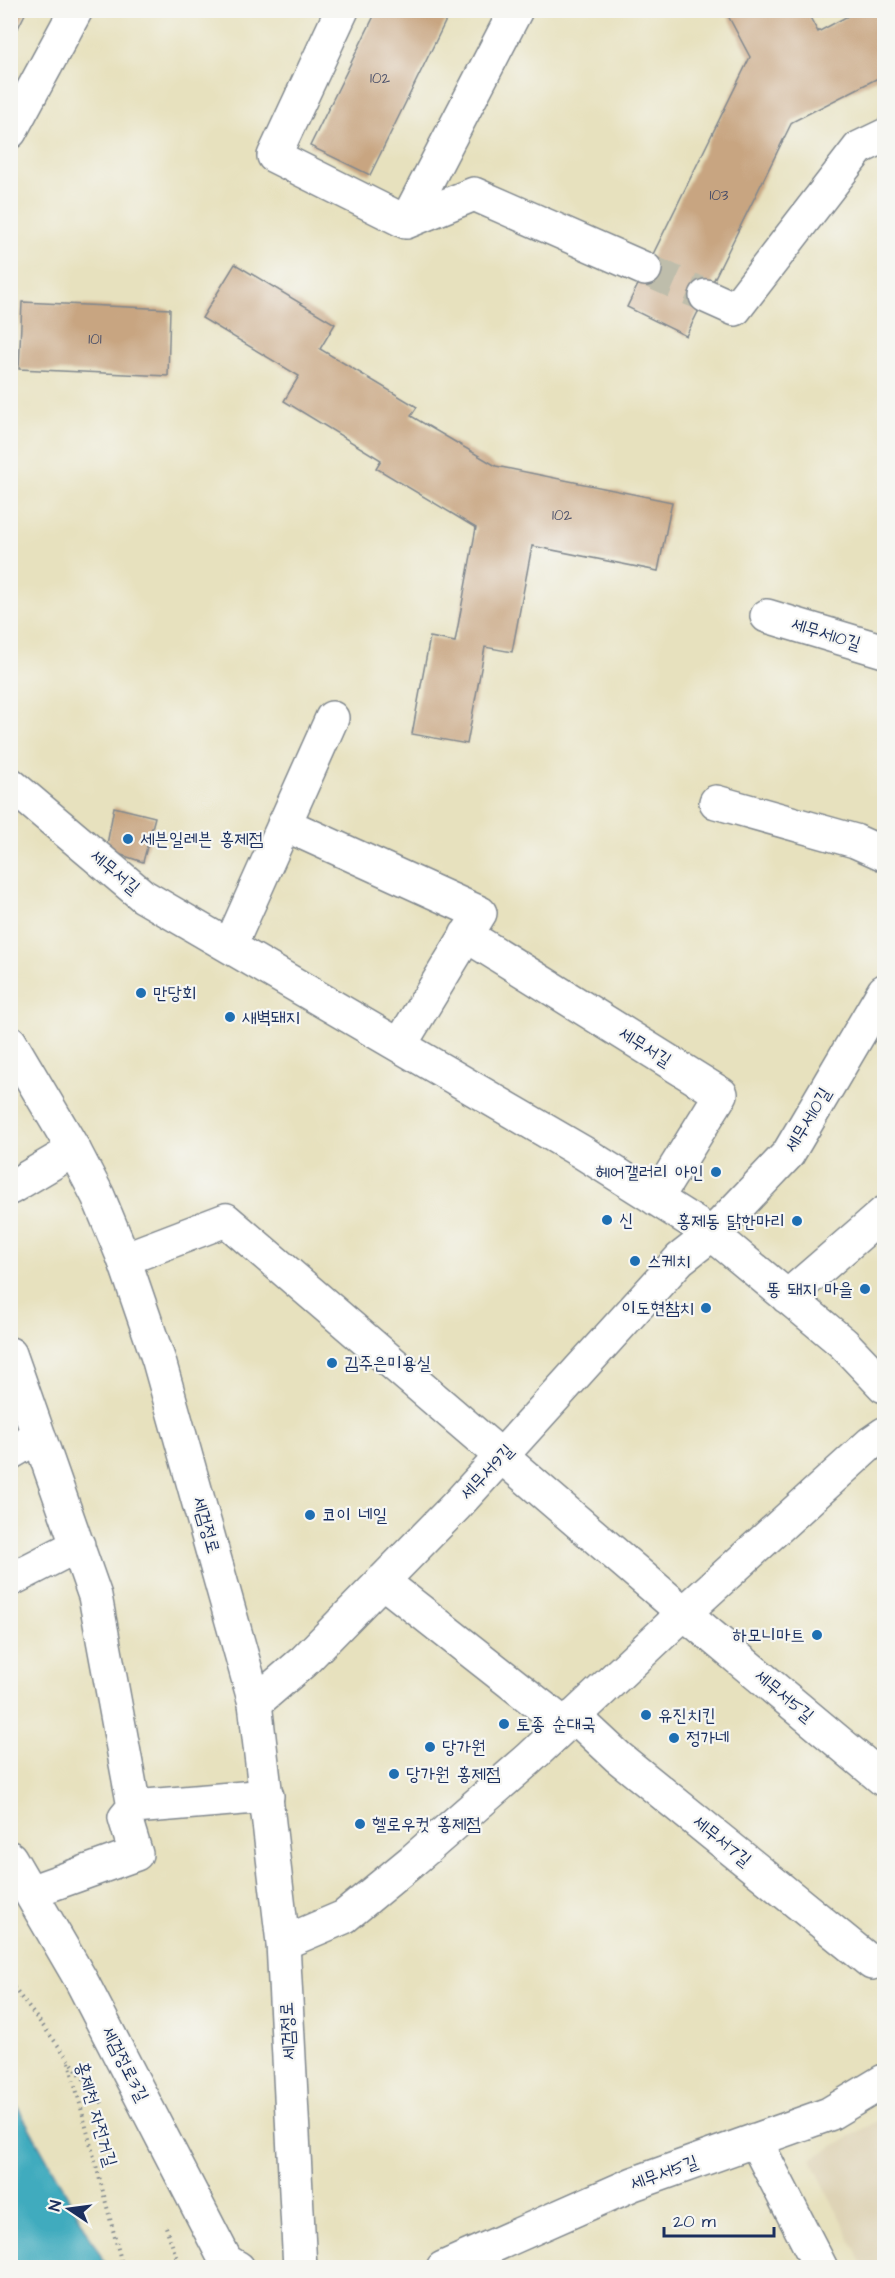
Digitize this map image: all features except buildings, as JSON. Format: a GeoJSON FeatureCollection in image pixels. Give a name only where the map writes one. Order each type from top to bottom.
{"type":"FeatureCollection","features":[{"type":"Feature","properties":{"kind":"street"},"geometry":{"type":"LineString","coordinates":[[10,132],[76,10]]}},
{"type":"Feature","properties":{"kind":"street"},"geometry":{"type":"LineString","coordinates":[[342,10],[274,156],[406,222],[474,194],[645,269]]}},
{"type":"Feature","properties":{"kind":"street"},"geometry":{"type":"LineString","coordinates":[[406,222],[516,10]]}},
{"type":"Feature","properties":{"kind":"street"},"geometry":{"type":"LineString","coordinates":[[706,296],[735,309],[859,148],[885,136]]}},
{"type":"Feature","properties":{"kind":"street","name":"세무서10길"},"geometry":{"type":"LineString","coordinates":[[767,616],[885,651]]}},
{"type":"Feature","properties":{"kind":"street"},"geometry":{"type":"LineString","coordinates":[[230,946],[332,718]]}},
{"type":"Feature","properties":{"kind":"street","name":"세무서길"},"geometry":{"type":"LineString","coordinates":[[10,784],[143,896],[582,1152],[712,1234],[843,1343],[885,1386]]}},
{"type":"Feature","properties":{"kind":"street"},"geometry":{"type":"LineString","coordinates":[[716,802],[855,841],[885,854]]}},
{"type":"Feature","properties":{"kind":"street"},"geometry":{"type":"LineString","coordinates":[[284,824],[480,913],[400,1045]]}},
{"type":"Feature","properties":{"kind":"street","name":"세무서길"},"geometry":{"type":"LineString","coordinates":[[466,935],[720,1094],[656,1199]]}},
{"type":"Feature","properties":{"kind":"street","name":"세무서10길"},"geometry":{"type":"LineString","coordinates":[[712,1234],[788,1154],[885,992]]}},
{"type":"Feature","properties":{"kind":"street","name":"세검정로"},"geometry":{"type":"LineString","coordinates":[[10,1042],[74,1150],[98,1196],[124,1259],[159,1361],[255,1703],[283,1943],[300,2268]]}},
{"type":"Feature","properties":{"kind":"street"},"geometry":{"type":"LineString","coordinates":[[10,1188],[74,1150]]}},
{"type":"Feature","properties":{"kind":"street"},"geometry":{"type":"LineString","coordinates":[[787,1297],[885,1213]]}},
{"type":"Feature","properties":{"kind":"street"},"geometry":{"type":"LineString","coordinates":[[124,1259],[226,1220],[684,1613]]}},
{"type":"Feature","properties":{"kind":"street","name":"세무서9길"},"geometry":{"type":"LineString","coordinates":[[255,1703],[304,1661],[382,1581],[501,1457],[680,1259],[712,1234]]}},
{"type":"Feature","properties":{"kind":"street"},"geometry":{"type":"LineString","coordinates":[[10,1354],[95,1596],[134,1807]]}},
{"type":"Feature","properties":{"kind":"street"},"geometry":{"type":"LineString","coordinates":[[283,1943],[344,1917],[420,1854],[569,1721],[871,1443],[885,1434]]}},
{"type":"Feature","properties":{"kind":"street"},"geometry":{"type":"LineString","coordinates":[[10,1453],[39,1436]]}},
{"type":"Feature","properties":{"kind":"street"},"geometry":{"type":"LineString","coordinates":[[10,1580],[78,1545]]}},
{"type":"Feature","properties":{"kind":"street","name":"세무서7길"},"geometry":{"type":"LineString","coordinates":[[382,1581],[618,1757],[872,1963]]}},
{"type":"Feature","properties":{"kind":"street","name":"세무서5길"},"geometry":{"type":"LineString","coordinates":[[684,1613],[885,1779]]}},
{"type":"Feature","properties":{"kind":"street"},"geometry":{"type":"LineString","coordinates":[[30,1892],[136,1854],[125,1818],[134,1807],[267,1796]]}},
{"type":"Feature","properties":{"kind":"street","name":"세검정로3길"},"geometry":{"type":"LineString","coordinates":[[10,1858],[81,1980],[226,2261],[238,2268]]}},
{"type":"Feature","properties":{"kind":"street","name":"세무서5길"},"geometry":{"type":"LineString","coordinates":[[443,2268],[633,2184],[829,2114],[885,2081]]}},
{"type":"Feature","properties":{"kind":"street"},"geometry":{"type":"LineString","coordinates":[[755,2140],[821,2268]]}},
{"type":"Feature","properties":{"kind":"path","name":"홍제천 자전거길"},"geometry":{"type":"LineString","coordinates":[[10,1983],[69,2060],[123,2268]]}},
{"type":"Feature","properties":{"kind":"shaded area"},"geometry":{"type":"Polygon","coordinates":[[[884,2117],[884,2267],[864,2267],[811,2159],[884,2117]]]}},
{"type":"Feature","properties":{"kind":"water"},"geometry":{"type":"Polygon","coordinates":[[[11,2093],[15,2102],[107,2267],[11,2267],[11,2093]]]}},
{"type":"Feature","properties":{"kind":"tunnel"},"geometry":{"type":"LineString","coordinates":[[645,269],[706,296]]}},
{"type":"Feature","properties":{"kind":"place","name":"세븐일레븐 홍제점"},"geometry":{"type":"Point","coordinates":[128,839]}},
{"type":"Feature","properties":{"kind":"place","name":"만당회"},"geometry":{"type":"Point","coordinates":[141,993]}},
{"type":"Feature","properties":{"kind":"place","name":"새벽돼지"},"geometry":{"type":"Point","coordinates":[230,1017]}},
{"type":"Feature","properties":{"kind":"place","name":"헤어갤러리 아인"},"geometry":{"type":"Point","coordinates":[716,1172]}},
{"type":"Feature","properties":{"kind":"place","name":"신"},"geometry":{"type":"Point","coordinates":[607,1220]}},
{"type":"Feature","properties":{"kind":"place","name":"홍제동 닭한마리"},"geometry":{"type":"Point","coordinates":[797,1221]}},
{"type":"Feature","properties":{"kind":"place","name":"스케치"},"geometry":{"type":"Point","coordinates":[635,1261]}},
{"type":"Feature","properties":{"kind":"place","name":"똥 돼지 마을"},"geometry":{"type":"Point","coordinates":[865,1289]}},
{"type":"Feature","properties":{"kind":"place","name":"이도현참치"},"geometry":{"type":"Point","coordinates":[706,1308]}},
{"type":"Feature","properties":{"kind":"place","name":"김주은미용실"},"geometry":{"type":"Point","coordinates":[332,1363]}},
{"type":"Feature","properties":{"kind":"place","name":"코이 네일"},"geometry":{"type":"Point","coordinates":[310,1515]}},
{"type":"Feature","properties":{"kind":"place","name":"하모니마트"},"geometry":{"type":"Point","coordinates":[817,1635]}},
{"type":"Feature","properties":{"kind":"place","name":"유진치킨"},"geometry":{"type":"Point","coordinates":[646,1715]}},
{"type":"Feature","properties":{"kind":"place","name":"토종 순대국"},"geometry":{"type":"Point","coordinates":[504,1724]}},
{"type":"Feature","properties":{"kind":"place","name":"정가네"},"geometry":{"type":"Point","coordinates":[674,1738]}},
{"type":"Feature","properties":{"kind":"place","name":"당가원"},"geometry":{"type":"Point","coordinates":[430,1747]}},
{"type":"Feature","properties":{"kind":"place","name":"당가원 홍제점"},"geometry":{"type":"Point","coordinates":[394,1774]}},
{"type":"Feature","properties":{"kind":"place","name":"헬로우컷 홍제점"},"geometry":{"type":"Point","coordinates":[360,1824]}}]}
